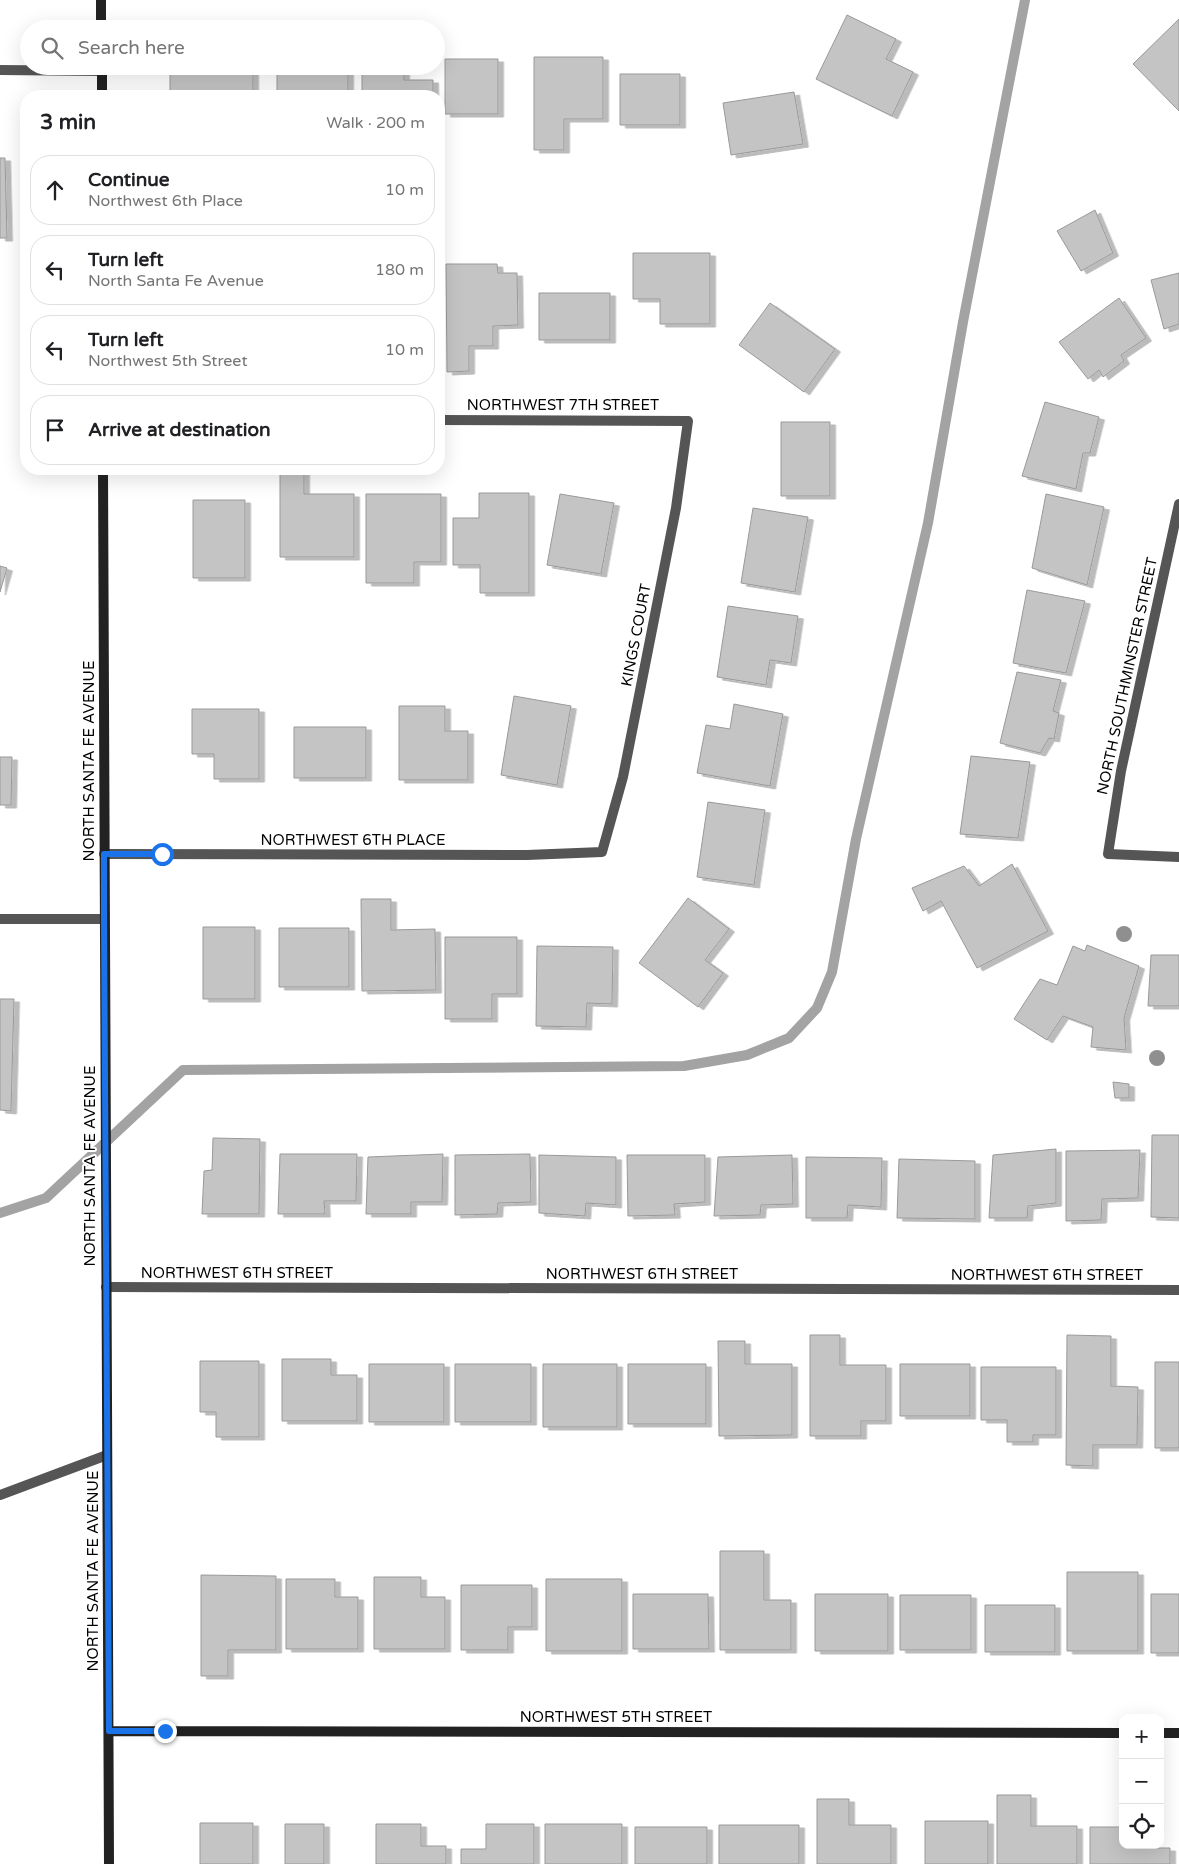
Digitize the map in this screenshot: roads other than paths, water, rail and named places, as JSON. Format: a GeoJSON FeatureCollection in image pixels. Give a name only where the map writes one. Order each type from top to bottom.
{"type":"FeatureCollection","features":[{"type":"Feature","properties":{"kind":"main road"},"geometry":{"type":"LineString","coordinates":[[101,0],[101,20]]}},
{"type":"Feature","properties":{"kind":"main road"},"geometry":{"type":"LineString","coordinates":[[102,75],[102,90]]}},
{"type":"Feature","properties":{"kind":"main road","name":"NORTH SANTA FE AVENUE"},"geometry":{"type":"LineString","coordinates":[[103,475],[109,1864]]}},
{"type":"Feature","properties":{"kind":"main road","name":"NORTHWEST 5TH STREET"},"geometry":{"type":"LineString","coordinates":[[109,1731],[1119,1733]]}},
{"type":"Feature","properties":{"kind":"main road"},"geometry":{"type":"LineString","coordinates":[[1164,1733],[1179,1733]]}},
{"type":"Feature","properties":{"kind":"street"},"geometry":{"type":"LineString","coordinates":[[0,70],[20,70]]}},
{"type":"Feature","properties":{"kind":"street","name":"NORTHWEST 7TH STREET"},"geometry":{"type":"LineString","coordinates":[[445,420],[688,421]]}},
{"type":"Feature","properties":{"kind":"street","name":"KINGS COURT"},"geometry":{"type":"LineString","coordinates":[[602,852],[623,777],[674,517],[688,421]]}},
{"type":"Feature","properties":{"kind":"street","name":"NORTH SOUTHMINSTER STREET"},"geometry":{"type":"LineString","coordinates":[[1179,504],[1121,772],[1108,854],[1179,857]]}},
{"type":"Feature","properties":{"kind":"street","name":"NORTHWEST 6TH PLACE"},"geometry":{"type":"LineString","coordinates":[[104,854],[526,855],[602,852]]}},
{"type":"Feature","properties":{"kind":"street"},"geometry":{"type":"LineString","coordinates":[[0,919],[104,919]]}},
{"type":"Feature","properties":{"kind":"street","name":"NORTHWEST 6TH STREET"},"geometry":{"type":"LineString","coordinates":[[106,1287],[1179,1290]]}},
{"type":"Feature","properties":{"kind":"street"},"geometry":{"type":"LineString","coordinates":[[0,1495],[107,1455]]}},
{"type":"Feature","properties":{"kind":"waterway"},"geometry":{"type":"LineString","coordinates":[[0,1213],[46,1198],[183,1070],[684,1066],[747,1055],[789,1038],[817,1008],[832,972],[856,839],[928,523],[963,322],[1025,0]]}}]}
